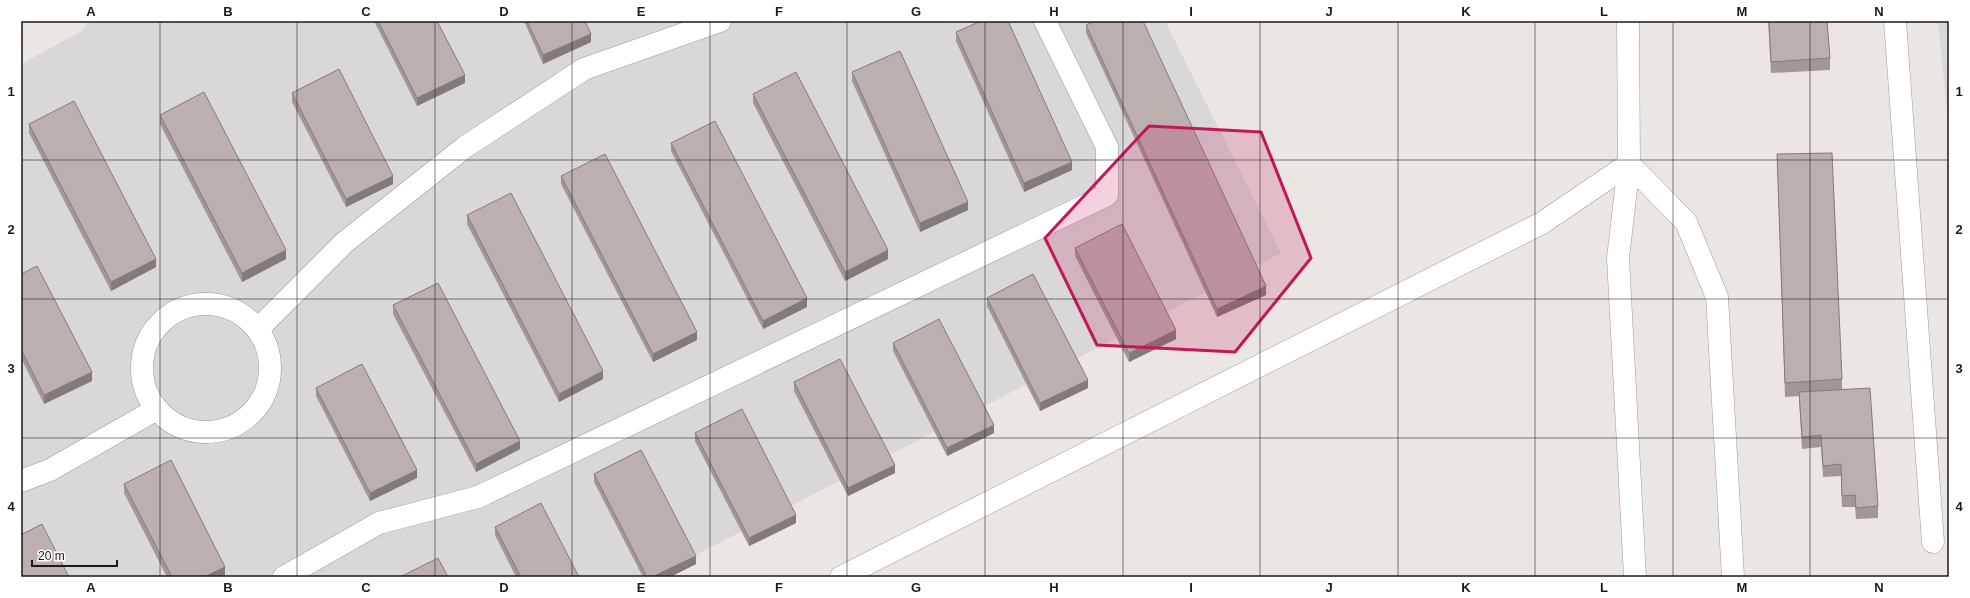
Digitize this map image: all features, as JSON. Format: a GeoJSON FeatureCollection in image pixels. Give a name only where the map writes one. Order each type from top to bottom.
{"type":"FeatureCollection","features":[{"type":"Feature","properties":{"kind":"street"},"geometry":{"type":"LineString","coordinates":[[258,329],[345,242],[465,147],[584,69],[720,21]]}},
{"type":"Feature","properties":{"kind":"street"},"geometry":{"type":"LineString","coordinates":[[284,577],[379,523],[478,497],[1107,195],[1107,147],[1045,21]]}},
{"type":"Feature","properties":{"kind":"street"},"geometry":{"type":"LineString","coordinates":[[1628,21],[1629,164],[1618,258],[1635,577]]}},
{"type":"Feature","properties":{"kind":"street"},"geometry":{"type":"LineString","coordinates":[[1895,21],[1933,542]]}},
{"type":"Feature","properties":{"kind":"street"},"geometry":{"type":"LineString","coordinates":[[841,577],[1542,223],[1629,164]]}},
{"type":"Feature","properties":{"kind":"street"},"geometry":{"type":"LineString","coordinates":[[1629,164],[1686,222],[1717,297],[1732,577]]}},
{"type":"Feature","properties":{"kind":"street"},"geometry":{"type":"LineString","coordinates":[[204,304],[224,306],[243,315],[258,329],[268,349],[270,371],[266,393],[254,411],[237,425],[216,432],[194,432],[173,424],[156,409],[146,392],[142,365],[144,351],[152,333],[166,318],[184,308],[204,304]]}},
{"type":"Feature","properties":{"kind":"street"},"geometry":{"type":"LineString","coordinates":[[21,481],[50,470],[156,409]]}},
{"type":"Feature","properties":{"kind":"highlighted area"},"geometry":{"type":"Polygon","coordinates":[[[1149,126],[1261,132],[1311,258],[1235,352],[1097,345],[1045,238],[1149,126]]]}},
{"type":"Feature","properties":{"kind":"shaded area"},"geometry":{"type":"Polygon","coordinates":[[[88,21],[1165,21],[1281,253],[653,577],[21,577],[21,64],[82,31],[88,21]]]}},
{"type":"Feature","properties":{"kind":"shaded area"},"geometry":{"type":"Polygon","coordinates":[[[1938,21],[1949,21],[1949,132],[1938,21]]]}},
{"type":"Feature","properties":{"kind":"building"},"geometry":{"type":"Polygon","coordinates":[[[378,21],[437,21],[465,75],[417,98],[378,21]]]}},
{"type":"Feature","properties":{"kind":"building"},"geometry":{"type":"Polygon","coordinates":[[[527,21],[585,21],[591,34],[543,55],[527,21]]]}},
{"type":"Feature","properties":{"kind":"building"},"geometry":{"type":"Polygon","coordinates":[[[981,21],[1008,21],[1072,162],[1024,183],[956,32],[981,21]]]}},
{"type":"Feature","properties":{"kind":"building"},"geometry":{"type":"Polygon","coordinates":[[[1095,21],[1143,21],[1266,286],[1217,309],[1086,25],[1095,21]]]}},
{"type":"Feature","properties":{"kind":"building"},"geometry":{"type":"Polygon","coordinates":[[[1769,21],[1827,21],[1830,58],[1771,62],[1769,21]]]}},
{"type":"Feature","properties":{"kind":"building"},"geometry":{"type":"Polygon","coordinates":[[[900,51],[968,202],[920,223],[852,72],[900,51]]]}},
{"type":"Feature","properties":{"kind":"building"},"geometry":{"type":"Polygon","coordinates":[[[339,69],[393,176],[346,199],[292,93],[339,69]]]}},
{"type":"Feature","properties":{"kind":"building"},"geometry":{"type":"Polygon","coordinates":[[[796,72],[888,250],[845,272],[753,94],[796,72]]]}},
{"type":"Feature","properties":{"kind":"building"},"geometry":{"type":"Polygon","coordinates":[[[204,92],[286,250],[242,273],[160,115],[204,92]]]}},
{"type":"Feature","properties":{"kind":"building"},"geometry":{"type":"Polygon","coordinates":[[[74,101],[156,259],[111,282],[29,124],[74,101]]]}},
{"type":"Feature","properties":{"kind":"building"},"geometry":{"type":"Polygon","coordinates":[[[715,121],[807,298],[763,321],[671,143],[715,121]]]}},
{"type":"Feature","properties":{"kind":"building"},"geometry":{"type":"Polygon","coordinates":[[[1832,153],[1842,379],[1785,383],[1777,154],[1832,153]]]}},
{"type":"Feature","properties":{"kind":"building"},"geometry":{"type":"Polygon","coordinates":[[[605,154],[697,332],[653,354],[561,176],[605,154]]]}},
{"type":"Feature","properties":{"kind":"building"},"geometry":{"type":"Polygon","coordinates":[[[511,193],[603,371],[559,394],[467,215],[511,193]]]}},
{"type":"Feature","properties":{"kind":"building"},"geometry":{"type":"Polygon","coordinates":[[[1122,224],[1176,330],[1129,353],[1075,248],[1122,224]]]}},
{"type":"Feature","properties":{"kind":"building"},"geometry":{"type":"Polygon","coordinates":[[[37,266],[92,372],[44,395],[21,349],[21,274],[37,266]]]}},
{"type":"Feature","properties":{"kind":"building"},"geometry":{"type":"Polygon","coordinates":[[[1033,274],[1088,380],[1040,403],[987,298],[1033,274]]]}},
{"type":"Feature","properties":{"kind":"building"},"geometry":{"type":"Polygon","coordinates":[[[438,283],[520,441],[476,464],[393,305],[438,283]]]}},
{"type":"Feature","properties":{"kind":"building"},"geometry":{"type":"Polygon","coordinates":[[[939,319],[994,425],[947,448],[893,343],[939,319]]]}},
{"type":"Feature","properties":{"kind":"building"},"geometry":{"type":"Polygon","coordinates":[[[840,359],[895,465],[848,488],[794,382],[840,359]]]}},
{"type":"Feature","properties":{"kind":"building"},"geometry":{"type":"Polygon","coordinates":[[[362,364],[417,470],[370,493],[316,388],[362,364]]]}},
{"type":"Feature","properties":{"kind":"building"},"geometry":{"type":"Polygon","coordinates":[[[1870,388],[1878,506],[1856,508],[1855,495],[1842,496],[1841,464],[1823,466],[1821,435],[1802,437],[1799,392],[1870,388]]]}},
{"type":"Feature","properties":{"kind":"building"},"geometry":{"type":"Polygon","coordinates":[[[742,409],[796,515],[749,538],[695,433],[742,409]]]}},
{"type":"Feature","properties":{"kind":"building"},"geometry":{"type":"Polygon","coordinates":[[[641,450],[696,556],[652,577],[647,577],[594,474],[641,450]]]}},
{"type":"Feature","properties":{"kind":"building"},"geometry":{"type":"Polygon","coordinates":[[[171,460],[225,567],[204,577],[172,577],[124,484],[171,460]]]}},
{"type":"Feature","properties":{"kind":"building"},"geometry":{"type":"Polygon","coordinates":[[[541,503],[579,577],[521,577],[495,527],[541,503]]]}},
{"type":"Feature","properties":{"kind":"building"},"geometry":{"type":"Polygon","coordinates":[[[42,524],[69,577],[21,577],[21,535],[42,524]]]}},
{"type":"Feature","properties":{"kind":"building"},"geometry":{"type":"Polygon","coordinates":[[[438,558],[448,577],[400,577],[438,558]]]}}]}
